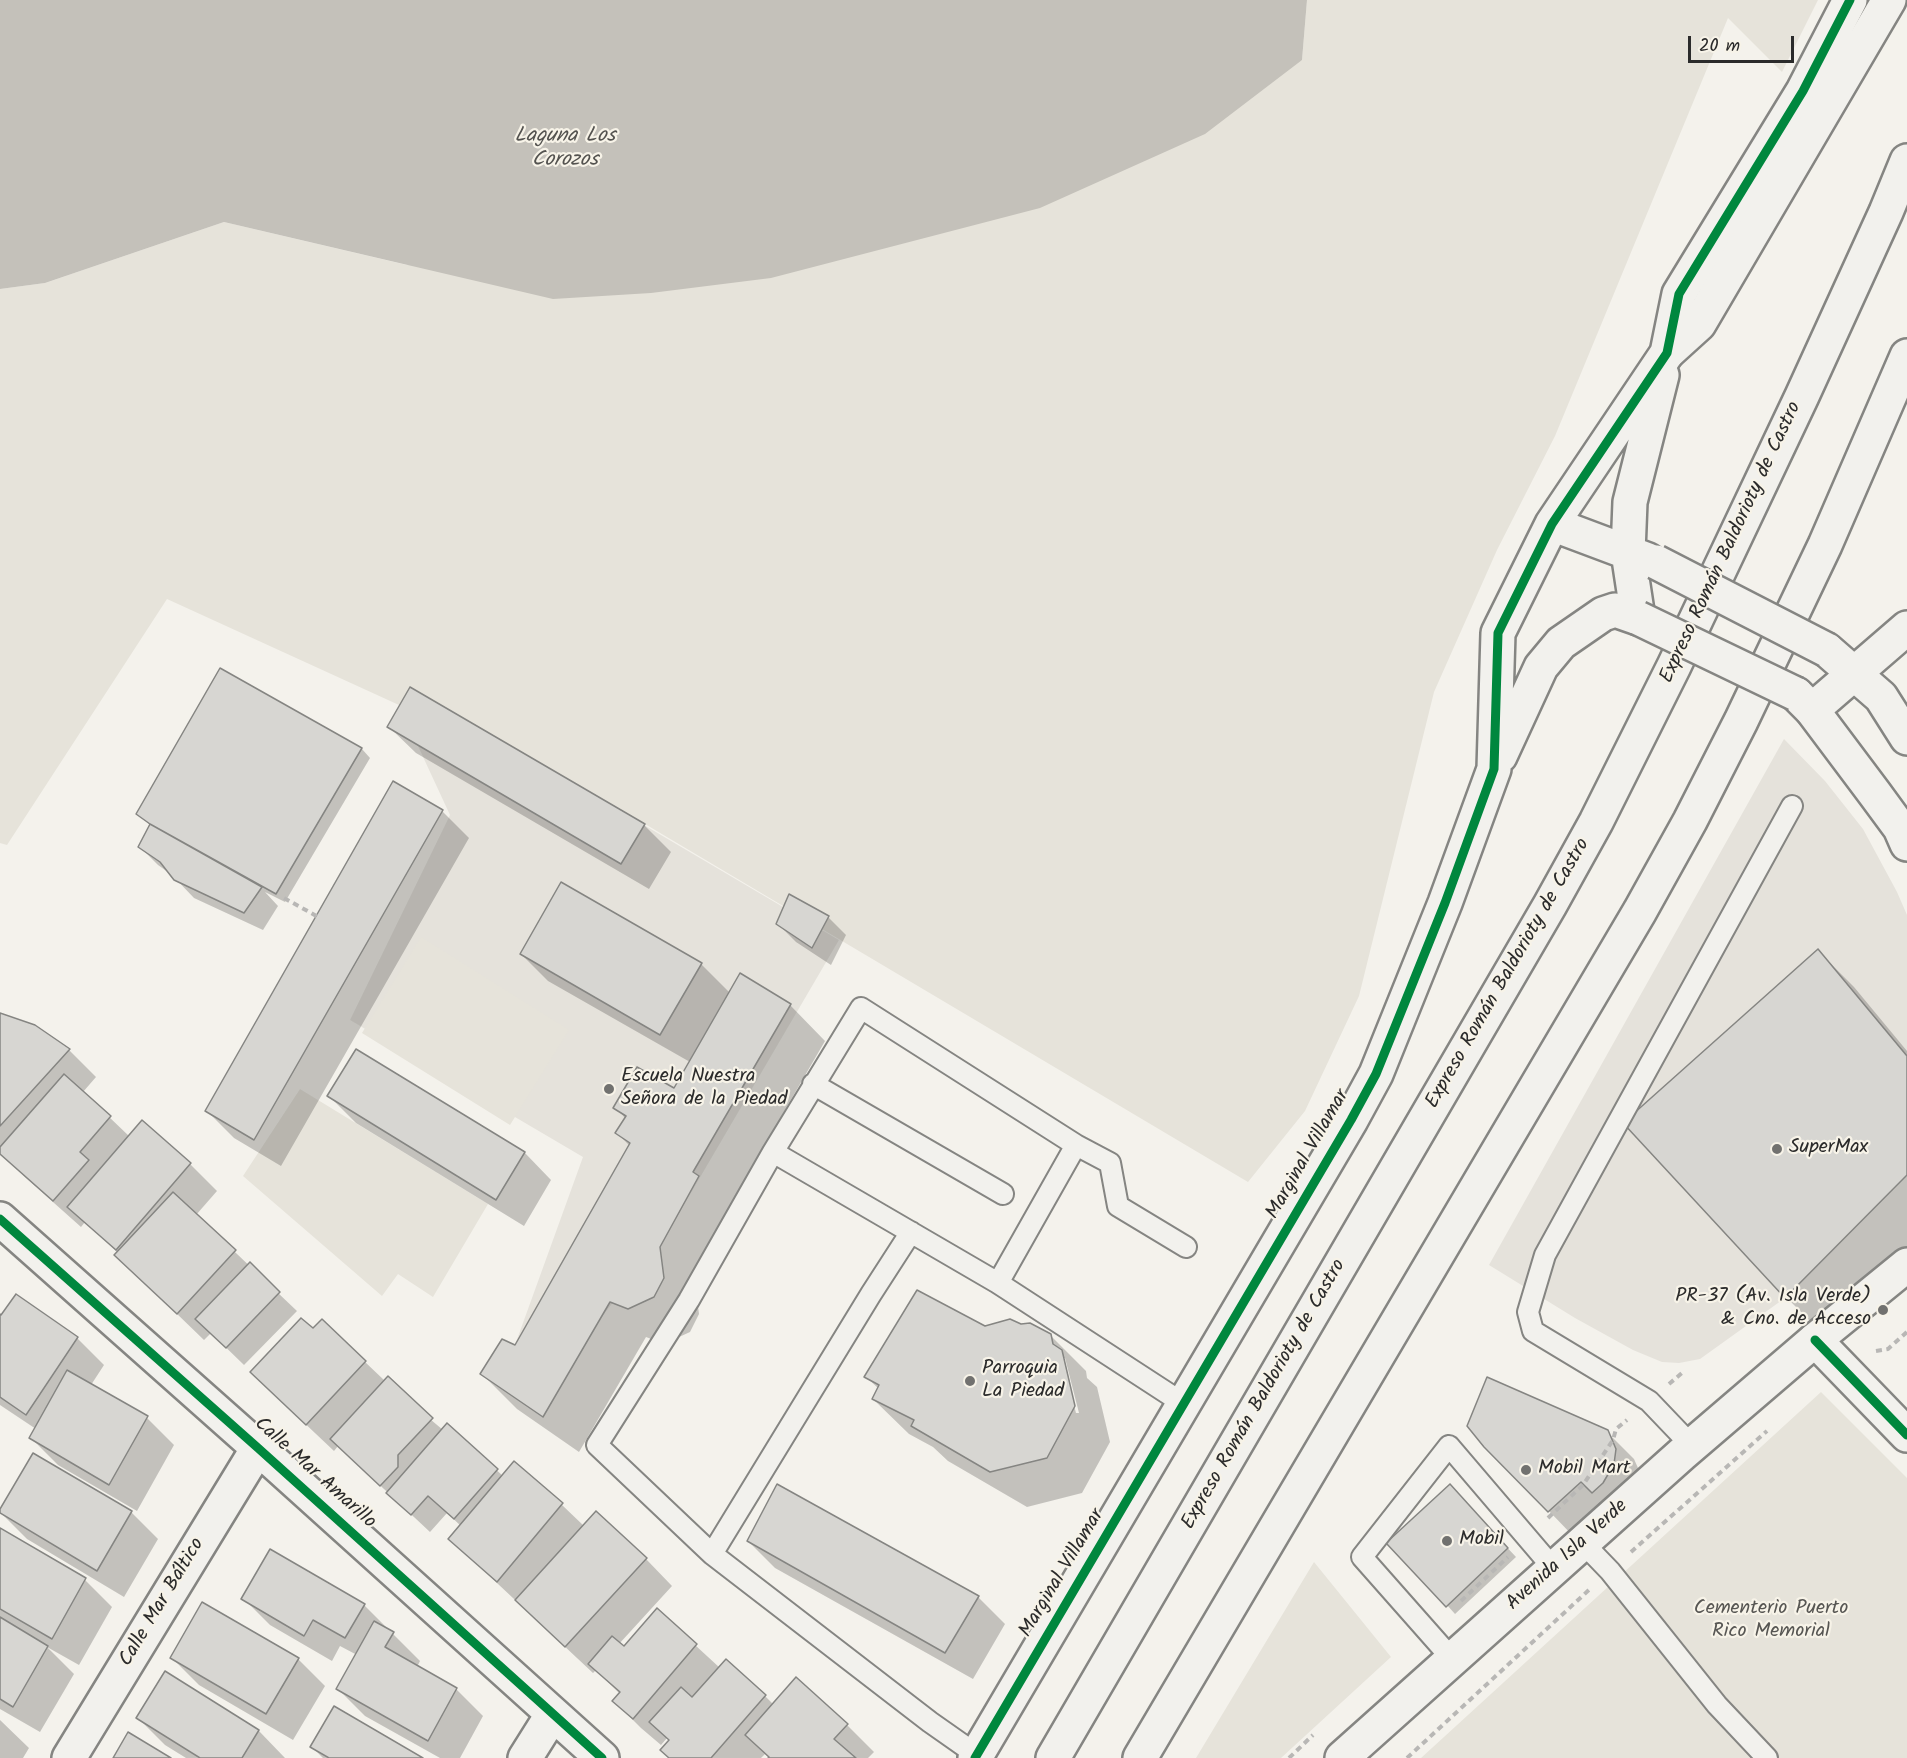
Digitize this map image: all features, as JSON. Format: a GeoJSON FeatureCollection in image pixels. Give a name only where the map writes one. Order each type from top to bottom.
{"type":"FeatureCollection","features":[{"type":"Feature","properties":{"kind":"main road"},"geometry":{"type":"LineString","coordinates":[[1638,618],[1642,557],[1630,502],[1667,353],[1678,294],[1803,91],[1850,0]]}},
{"type":"Feature","properties":{"kind":"main road"},"geometry":{"type":"LineString","coordinates":[[1667,353],[1699,324],[1889,0]]}},
{"type":"Feature","properties":{"kind":"main road","name":"Expreso Román Baldorioty de Castro"},"geometry":{"type":"LineString","coordinates":[[1053,1758],[1596,822],[1674,666],[1802,396],[1886,212],[1907,160]]}},
{"type":"Feature","properties":{"kind":"main road","name":"Marginal Villamar"},"geometry":{"type":"LineString","coordinates":[[976,1757],[1346,1130],[1376,1074],[1445,903],[1494,769],[1498,633],[1552,524],[1667,353]]}},
{"type":"Feature","properties":{"kind":"main road"},"geometry":{"type":"LineString","coordinates":[[1140,1758],[1634,921],[1673,851],[1741,722],[1825,545],[1907,356]]}},
{"type":"Feature","properties":{"kind":"main road"},"geometry":{"type":"LineString","coordinates":[[1552,524],[1642,557],[1827,650],[1881,697],[1907,738]]}},
{"type":"Feature","properties":{"kind":"main road"},"geometry":{"type":"LineString","coordinates":[[1494,769],[1541,667],[1561,643],[1603,614],[1615,610],[1638,618],[1804,702],[1900,828],[1907,844]]}},
{"type":"Feature","properties":{"kind":"main road"},"geometry":{"type":"LineString","coordinates":[[1804,702],[1854,673],[1907,628]]}},
{"type":"Feature","properties":{"kind":"main road","name":"Calle Mar Amarillo"},"geometry":{"type":"LineString","coordinates":[[0,1219],[602,1758]]}},
{"type":"Feature","properties":{"kind":"main road","name":"Avenida Isla Verde"},"geometry":{"type":"LineString","coordinates":[[1342,1758],[1692,1446],[1815,1340],[1907,1265]]}},
{"type":"Feature","properties":{"kind":"main road"},"geometry":{"type":"LineString","coordinates":[[1815,1340],[1907,1435]]}},
{"type":"Feature","properties":{"kind":"main road","name":"Calle Mar Báltico"},"geometry":{"type":"LineString","coordinates":[[69,1758],[258,1448]]}},
{"type":"Feature","properties":{"kind":"main road"},"geometry":{"type":"LineString","coordinates":[[525,1758],[552,1715]]}},
{"type":"Feature","properties":{"kind":"lane"},"geometry":{"type":"LineString","coordinates":[[1692,1446],[1649,1401],[1533,1331],[1528,1312],[1545,1255],[1792,806]]}},
{"type":"Feature","properties":{"kind":"lane"},"geometry":{"type":"LineString","coordinates":[[976,1757],[712,1554],[597,1445],[689,1300],[813,1084],[861,1008],[1076,1145],[1110,1163],[1118,1206],[1186,1247]]}},
{"type":"Feature","properties":{"kind":"lane"},"geometry":{"type":"LineString","coordinates":[[813,1084],[1003,1194]]}},
{"type":"Feature","properties":{"kind":"lane"},"geometry":{"type":"LineString","coordinates":[[998,1283],[1076,1145]]}},
{"type":"Feature","properties":{"kind":"lane"},"geometry":{"type":"LineString","coordinates":[[773,1152],[998,1283],[1185,1404]]}},
{"type":"Feature","properties":{"kind":"lane"},"geometry":{"type":"LineString","coordinates":[[712,1554],[911,1232]]}},
{"type":"Feature","properties":{"kind":"lane"},"geometry":{"type":"LineString","coordinates":[[1452,1660],[1362,1557],[1449,1446],[1554,1569]]}},
{"type":"Feature","properties":{"kind":"lane"},"geometry":{"type":"LineString","coordinates":[[1583,1543],[1610,1571],[1717,1705],[1767,1758]]}},
{"type":"Feature","properties":{"kind":"path"},"geometry":{"type":"LineString","coordinates":[[284,898],[320,918]]}},
{"type":"Feature","properties":{"kind":"path"},"geometry":{"type":"LineString","coordinates":[[1844,1369],[1863,1354],[1887,1349],[1907,1332]]}},
{"type":"Feature","properties":{"kind":"path"},"geometry":{"type":"LineString","coordinates":[[1542,1524],[1583,1485],[1613,1440],[1616,1429],[1682,1373]]}},
{"type":"Feature","properties":{"kind":"path"},"geometry":{"type":"LineString","coordinates":[[1407,1758],[1771,1427]]}},
{"type":"Feature","properties":{"kind":"path"},"geometry":{"type":"LineString","coordinates":[[1459,1603],[1509,1556]]}},
{"type":"Feature","properties":{"kind":"path"},"geometry":{"type":"LineString","coordinates":[[1289,1758],[1318,1732]]}},
{"type":"Feature","properties":{"kind":"shaded area","name":"Escuela Nuestra Señora de la Piedad"},"geometry":{"type":"Polygon","coordinates":[[[410,687],[839,940],[671,1227],[531,1409],[515,1345],[583,1157],[350,1020],[450,815],[399,705],[410,687]]]}},
{"type":"Feature","properties":{"kind":"shaded area","name":"SuperMax"},"geometry":{"type":"Polygon","coordinates":[[[1784,739],[1825,781],[1863,829],[1907,915],[1907,1175],[1785,1298],[1700,1359],[1679,1363],[1662,1362],[1633,1350],[1575,1318],[1489,1265],[1784,739]]]}},
{"type":"Feature","properties":{"kind":"green space"},"geometry":{"type":"Polygon","coordinates":[[[1307,0],[1818,0],[1782,72],[1728,18],[1555,436],[1497,550],[1434,692],[1359,996],[1305,1111],[1248,1182],[410,687],[399,705],[167,599],[7,845],[0,843],[0,289],[45,283],[224,222],[407,265],[1302,60],[1307,0]]]}},
{"type":"Feature","properties":{"kind":"green space"},"geometry":{"type":"Polygon","coordinates":[[[421,937],[569,1030],[510,1125],[362,1033],[421,937]]]}},
{"type":"Feature","properties":{"kind":"green space"},"geometry":{"type":"Polygon","coordinates":[[[300,1089],[488,1204],[433,1297],[398,1274],[382,1296],[243,1176],[300,1089]]]}},
{"type":"Feature","properties":{"kind":"green space","name":"Cementerio Puerto Rico Memorial"},"geometry":{"type":"Polygon","coordinates":[[[1821,1392],[1907,1478],[1907,1758],[1421,1758],[1821,1392]]]}},
{"type":"Feature","properties":{"kind":"green space"},"geometry":{"type":"Polygon","coordinates":[[[1314,1562],[1391,1657],[1281,1758],[1196,1758],[1314,1562]]]}},
{"type":"Feature","properties":{"kind":"water","name":"Laguna Los Corozos"},"geometry":{"type":"Polygon","coordinates":[[[0,0],[1307,0],[1302,60],[1205,134],[1040,208],[771,278],[651,293],[553,299],[224,222],[45,283],[0,289],[0,0]]]}},
{"type":"Feature","properties":{"kind":"building"},"geometry":{"type":"Polygon","coordinates":[[[220,668],[362,748],[276,894],[136,814],[220,668]]]}},
{"type":"Feature","properties":{"kind":"building"},"geometry":{"type":"Polygon","coordinates":[[[410,687],[645,824],[621,864],[387,727],[410,687]]]}},
{"type":"Feature","properties":{"kind":"building"},"geometry":{"type":"Polygon","coordinates":[[[393,781],[443,810],[254,1140],[205,1111],[393,781]]]}},
{"type":"Feature","properties":{"kind":"building"},"geometry":{"type":"Polygon","coordinates":[[[150,824],[262,887],[244,913],[174,880],[160,862],[138,847],[150,824]]]}},
{"type":"Feature","properties":{"kind":"building"},"geometry":{"type":"Polygon","coordinates":[[[561,882],[702,963],[660,1035],[520,954],[561,882]]]}},
{"type":"Feature","properties":{"kind":"building"},"geometry":{"type":"Polygon","coordinates":[[[789,894],[829,916],[812,948],[776,924],[789,894]]]}},
{"type":"Feature","properties":{"kind":"building","name":"SuperMax"},"geometry":{"type":"Polygon","coordinates":[[[1818,949],[1907,1056],[1907,1175],[1785,1298],[1623,1123],[1818,949]]]}},
{"type":"Feature","properties":{"kind":"building"},"geometry":{"type":"Polygon","coordinates":[[[740,973],[791,1004],[693,1172],[699,1176],[660,1247],[664,1278],[654,1297],[628,1309],[610,1302],[543,1417],[480,1374],[502,1339],[515,1345],[630,1143],[615,1133],[626,1116],[613,1108],[637,1067],[674,1088],[740,973]]]}},
{"type":"Feature","properties":{"kind":"building"},"geometry":{"type":"Polygon","coordinates":[[[0,1013],[35,1025],[70,1049],[0,1126],[0,1013]]]}},
{"type":"Feature","properties":{"kind":"building"},"geometry":{"type":"Polygon","coordinates":[[[356,1049],[525,1152],[496,1200],[327,1096],[356,1049]]]}},
{"type":"Feature","properties":{"kind":"building"},"geometry":{"type":"Polygon","coordinates":[[[64,1074],[111,1116],[80,1152],[89,1160],[53,1201],[0,1154],[0,1147],[64,1074]]]}},
{"type":"Feature","properties":{"kind":"building"},"geometry":{"type":"Polygon","coordinates":[[[142,1120],[191,1163],[116,1250],[67,1207],[142,1120]]]}},
{"type":"Feature","properties":{"kind":"building"},"geometry":{"type":"Polygon","coordinates":[[[173,1192],[236,1250],[177,1314],[114,1255],[173,1192]]]}},
{"type":"Feature","properties":{"kind":"building"},"geometry":{"type":"Polygon","coordinates":[[[250,1262],[280,1292],[226,1348],[195,1319],[250,1262]]]}},
{"type":"Feature","properties":{"kind":"building","name":"Parroquia La Piedad"},"geometry":{"type":"Polygon","coordinates":[[[917,1290],[985,1326],[1010,1319],[1021,1324],[1030,1323],[1051,1334],[1053,1344],[1062,1350],[1075,1406],[1047,1458],[990,1472],[911,1426],[914,1420],[872,1399],[879,1385],[864,1377],[917,1290]]]}},
{"type":"Feature","properties":{"kind":"building"},"geometry":{"type":"Polygon","coordinates":[[[16,1294],[78,1337],[26,1415],[0,1397],[0,1314],[16,1294]]]}},
{"type":"Feature","properties":{"kind":"building"},"geometry":{"type":"Polygon","coordinates":[[[301,1318],[313,1328],[322,1319],[366,1361],[306,1425],[250,1372],[301,1318]]]}},
{"type":"Feature","properties":{"kind":"building"},"geometry":{"type":"Polygon","coordinates":[[[67,1370],[148,1416],[109,1485],[29,1438],[67,1370]]]}},
{"type":"Feature","properties":{"kind":"building"},"geometry":{"type":"Polygon","coordinates":[[[388,1376],[433,1418],[398,1455],[398,1467],[380,1486],[330,1439],[388,1376]]]}},
{"type":"Feature","properties":{"kind":"building"},"geometry":{"type":"Polygon","coordinates":[[[1487,1377],[1608,1430],[1616,1449],[1614,1464],[1603,1483],[1592,1493],[1581,1482],[1548,1512],[1484,1447],[1467,1426],[1487,1377]]]}},
{"type":"Feature","properties":{"kind":"building"},"geometry":{"type":"Polygon","coordinates":[[[447,1423],[498,1469],[454,1519],[428,1496],[411,1515],[386,1493],[447,1423]]]}},
{"type":"Feature","properties":{"kind":"building"},"geometry":{"type":"Polygon","coordinates":[[[33,1453],[132,1511],[97,1571],[0,1513],[0,1509],[33,1453]]]}},
{"type":"Feature","properties":{"kind":"building"},"geometry":{"type":"Polygon","coordinates":[[[514,1461],[563,1503],[497,1582],[448,1539],[514,1461]]]}},
{"type":"Feature","properties":{"kind":"building"},"geometry":{"type":"Polygon","coordinates":[[[777,1484],[979,1596],[945,1653],[747,1541],[777,1484]]]}},
{"type":"Feature","properties":{"kind":"building"},"geometry":{"type":"Polygon","coordinates":[[[1450,1484],[1508,1548],[1446,1607],[1386,1543],[1450,1484]]]}},
{"type":"Feature","properties":{"kind":"building"},"geometry":{"type":"Polygon","coordinates":[[[596,1511],[647,1558],[565,1647],[515,1600],[596,1511]]]}},
{"type":"Feature","properties":{"kind":"building"},"geometry":{"type":"Polygon","coordinates":[[[0,1528],[86,1578],[52,1639],[0,1609],[0,1528]]]}},
{"type":"Feature","properties":{"kind":"building"},"geometry":{"type":"Polygon","coordinates":[[[270,1549],[365,1604],[345,1638],[313,1620],[304,1636],[241,1599],[270,1549]]]}},
{"type":"Feature","properties":{"kind":"building"},"geometry":{"type":"Polygon","coordinates":[[[202,1602],[299,1658],[266,1714],[170,1658],[202,1602]]]}},
{"type":"Feature","properties":{"kind":"building"},"geometry":{"type":"Polygon","coordinates":[[[657,1608],[697,1644],[633,1719],[612,1701],[620,1692],[588,1664],[612,1636],[624,1646],[657,1608]]]}},
{"type":"Feature","properties":{"kind":"building"},"geometry":{"type":"Polygon","coordinates":[[[0,1617],[48,1646],[13,1707],[0,1699],[0,1617]]]}},
{"type":"Feature","properties":{"kind":"building"},"geometry":{"type":"Polygon","coordinates":[[[374,1621],[394,1632],[385,1647],[457,1688],[428,1741],[336,1689],[374,1621]]]}},
{"type":"Feature","properties":{"kind":"building"},"geometry":{"type":"Polygon","coordinates":[[[726,1659],[766,1695],[711,1758],[669,1758],[660,1750],[669,1740],[649,1722],[681,1687],[692,1697],[726,1659]]]}},
{"type":"Feature","properties":{"kind":"building"},"geometry":{"type":"Polygon","coordinates":[[[165,1671],[259,1730],[242,1758],[200,1758],[136,1718],[165,1671]]]}},
{"type":"Feature","properties":{"kind":"building"},"geometry":{"type":"Polygon","coordinates":[[[796,1677],[848,1724],[834,1739],[856,1758],[768,1758],[745,1735],[796,1677]]]}},
{"type":"Feature","properties":{"kind":"building"},"geometry":{"type":"Polygon","coordinates":[[[334,1706],[423,1758],[329,1758],[310,1747],[334,1706]]]}},
{"type":"Feature","properties":{"kind":"building"},"geometry":{"type":"Polygon","coordinates":[[[128,1732],[171,1758],[113,1758],[128,1732]]]}},
{"type":"Feature","properties":{"kind":"cycle path"},"geometry":{"type":"LineString","coordinates":[[975,1758],[1376,1074],[1445,903],[1494,769],[1498,633],[1552,524],[1667,353],[1679,294],[1803,91],[1850,0]]}},
{"type":"Feature","properties":{"kind":"cycle path"},"geometry":{"type":"LineString","coordinates":[[0,1219],[602,1758]]}},
{"type":"Feature","properties":{"kind":"cycle path"},"geometry":{"type":"LineString","coordinates":[[1815,1340],[1907,1435]]}},
{"type":"Feature","properties":{"kind":"place","name":"Escuela Nuestra Señora de la Piedad"},"geometry":{"type":"Point","coordinates":[609,1089]}},
{"type":"Feature","properties":{"kind":"place","name":"SuperMax"},"geometry":{"type":"Point","coordinates":[1777,1149]}},
{"type":"Feature","properties":{"kind":"place","name":"PR-37 (Av. Isla Verde) & Cno. de Acceso"},"geometry":{"type":"Point","coordinates":[1883,1310]}},
{"type":"Feature","properties":{"kind":"place","name":"Parroquia La Piedad"},"geometry":{"type":"Point","coordinates":[970,1381]}},
{"type":"Feature","properties":{"kind":"place","name":"Mobil Mart"},"geometry":{"type":"Point","coordinates":[1526,1470]}},
{"type":"Feature","properties":{"kind":"place","name":"Mobil"},"geometry":{"type":"Point","coordinates":[1447,1541]}}]}
